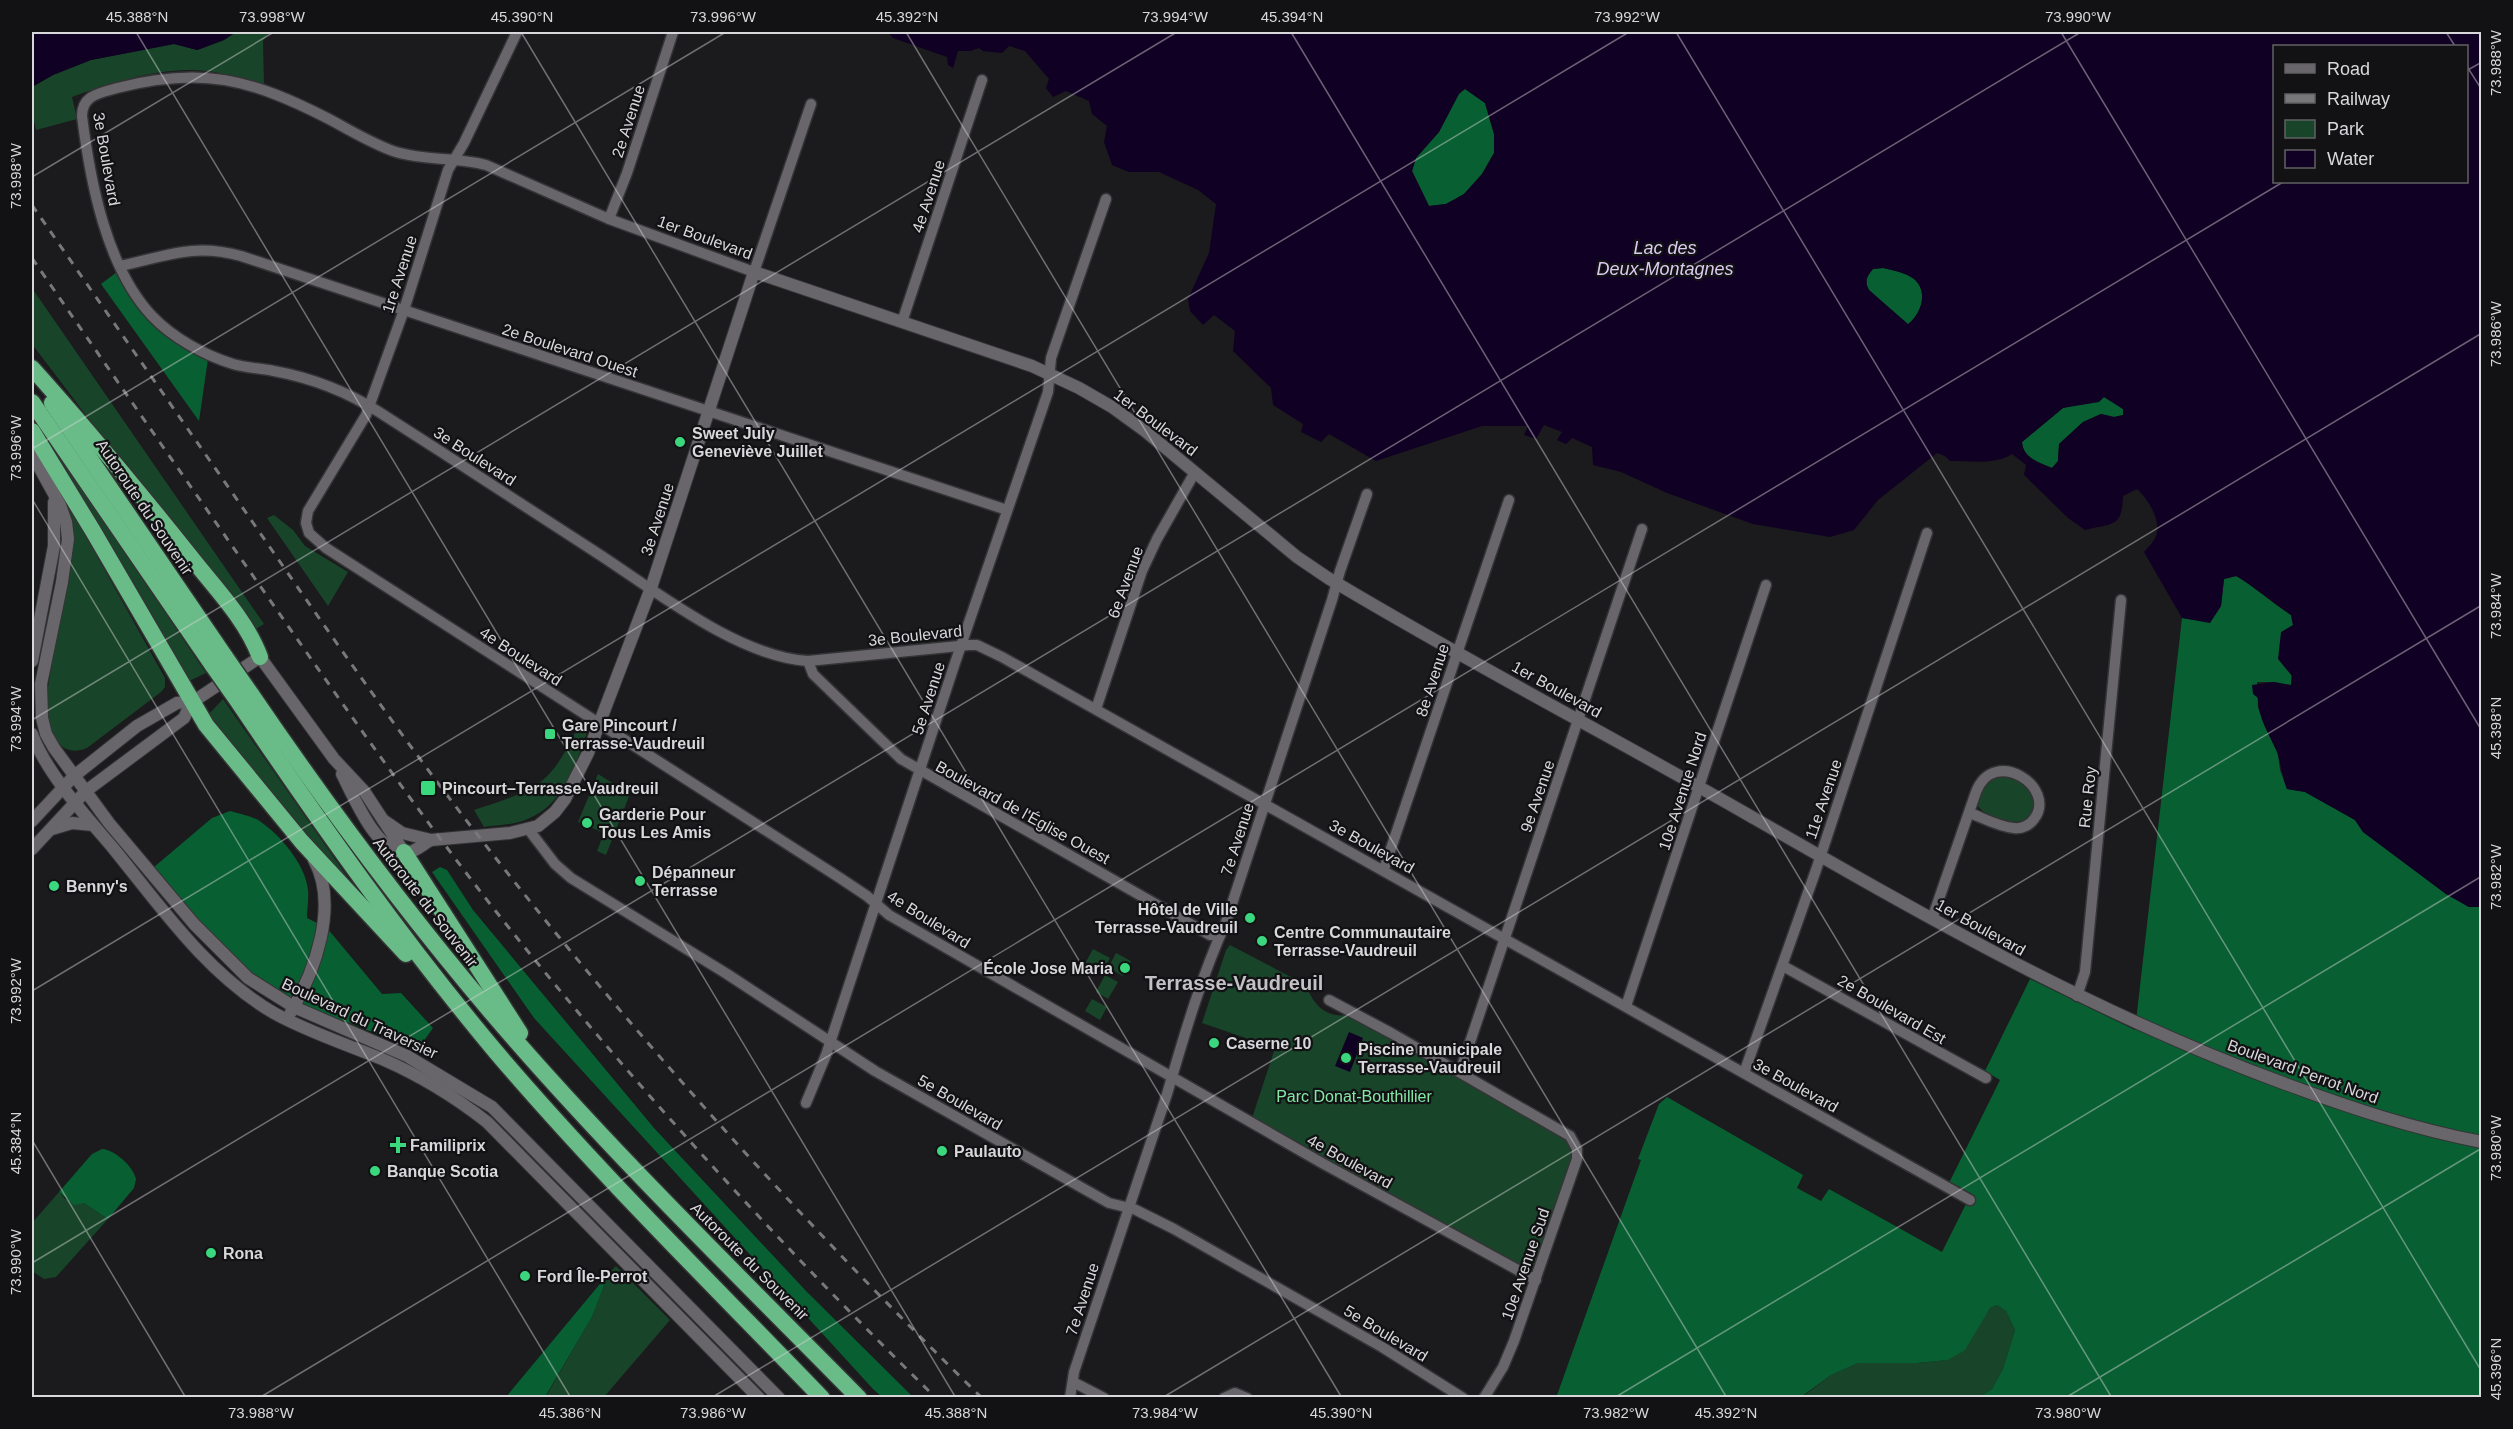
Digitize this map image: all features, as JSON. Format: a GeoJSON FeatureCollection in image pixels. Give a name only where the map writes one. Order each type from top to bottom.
{"type":"FeatureCollection","features":[{"type":"Feature","properties":{"kind":"highway"},"geometry":{"type":"LineString","coordinates":[[32,368],[90,433],[192,558],[250,633],[260,657]]}},
{"type":"Feature","properties":{"kind":"highway","name":"Autoroute du Souvenir"},"geometry":{"type":"LineString","coordinates":[[32,374],[219,662]]}},
{"type":"Feature","properties":{"kind":"highway","name":"Autoroute du Souvenir"},"geometry":{"type":"LineString","coordinates":[[32,402],[245,699],[355,870],[472,1022],[619,1189],[822,1398]]}},
{"type":"Feature","properties":{"kind":"highway"},"geometry":{"type":"LineString","coordinates":[[32,431],[211,731],[303,842],[378,925],[472,1022]]}},
{"type":"Feature","properties":{"kind":"highway","name":"Autoroute du Souvenir"},"geometry":{"type":"LineString","coordinates":[[245,699],[472,989],[544,1072],[657,1193],[859,1398]]}},
{"type":"Feature","properties":{"kind":"highway"},"geometry":{"type":"LineString","coordinates":[[404,852],[544,1072]]}},
{"type":"Feature","properties":{"kind":"street","name":"1re Avenue"},"geometry":{"type":"LineString","coordinates":[[306,523],[308,511],[354,438],[370,406],[404,310],[448,170],[517,32]]}},
{"type":"Feature","properties":{"kind":"street","name":"2e Avenue"},"geometry":{"type":"LineString","coordinates":[[609,219],[627,173],[673,32]]}},
{"type":"Feature","properties":{"kind":"street","name":"1er Boulevard"},"geometry":{"type":"LineString","coordinates":[[87,100],[98,93],[135,84],[196,76],[226,79],[262,90],[298,105],[389,149],[410,155],[476,162],[502,170],[609,219],[754,272],[1050,374],[1112,407],[1297,557],[1337,584],[1932,919],[2119,1016]]}},
{"type":"Feature","properties":{"kind":"street","name":"4e Avenue"},"geometry":{"type":"LineString","coordinates":[[902,322],[982,80]]}},
{"type":"Feature","properties":{"kind":"street","name":"3e Boulevard"},"geometry":{"type":"LineString","coordinates":[[87,100],[82,109],[82,116],[88,151],[107,233],[120,266],[151,315],[190,344],[235,364],[321,382],[370,406],[651,588],[754,648],[783,658],[808,661],[977,645],[1002,657],[1384,869],[1970,1200]]}},
{"type":"Feature","properties":{"kind":"street","name":"3e Avenue"},"geometry":{"type":"LineString","coordinates":[[384,820],[402,833],[431,840],[529,830],[544,823],[565,799],[583,765],[651,588],[811,104]]}},
{"type":"Feature","properties":{"kind":"street","name":"5e Avenue"},"geometry":{"type":"LineString","coordinates":[[806,1103],[830,1040],[1048,392],[1051,358],[1106,199]]}},
{"type":"Feature","properties":{"kind":"street","name":"2e Boulevard Ouest"},"geometry":{"type":"LineString","coordinates":[[120,266],[190,250],[220,250],[1007,510]]}},
{"type":"Feature","properties":{"kind":"street","name":"Boulevard du Traversier"},"geometry":{"type":"LineString","coordinates":[[32,454],[52,489],[66,522],[67,549],[46,655],[40,709],[50,741],[125,842],[217,950],[248,978],[294,1007],[407,1056],[492,1107],[535,1148],[779,1398]]}},
{"type":"Feature","properties":{"kind":"street","name":"6e Avenue"},"geometry":{"type":"LineString","coordinates":[[1096,709],[1142,571],[1156,539],[1195,472]]}},
{"type":"Feature","properties":{"kind":"street"},"geometry":{"type":"LineString","coordinates":[[32,661],[55,538],[52,489]]}},
{"type":"Feature","properties":{"kind":"street","name":"7e Avenue"},"geometry":{"type":"LineString","coordinates":[[1070,1398],[1073,1382],[1185,1033],[1220,935],[1367,494]]}},
{"type":"Feature","properties":{"kind":"street","name":"8e Avenue"},"geometry":{"type":"LineString","coordinates":[[1384,869],[1509,500]]}},
{"type":"Feature","properties":{"kind":"street","name":"4e Boulevard"},"geometry":{"type":"LineString","coordinates":[[306,523],[313,538],[326,548],[796,849],[889,915],[1172,1078],[1536,1280]]}},
{"type":"Feature","properties":{"kind":"street","name":"9e Avenue"},"geometry":{"type":"LineString","coordinates":[[1460,1072],[1642,529]]}},
{"type":"Feature","properties":{"kind":"street","name":"11e Avenue"},"geometry":{"type":"LineString","coordinates":[[1744,1073],[1783,966],[1927,533]]}},
{"type":"Feature","properties":{"kind":"street","name":"10e Avenue Nord"},"geometry":{"type":"LineString","coordinates":[[1626,1006],[1766,585]]}},
{"type":"Feature","properties":{"kind":"street","name":"Rue Roy"},"geometry":{"type":"LineString","coordinates":[[2077,996],[2085,972],[2121,600]]}},
{"type":"Feature","properties":{"kind":"street","name":"3e Avenue"},"geometry":{"type":"LineString","coordinates":[[260,657],[334,759],[375,834],[387,845],[404,852],[411,852],[431,840]]}},
{"type":"Feature","properties":{"kind":"street"},"geometry":{"type":"LineString","coordinates":[[32,821],[74,776],[150,718],[177,704],[192,701],[260,657]]}},
{"type":"Feature","properties":{"kind":"street","name":"Boulevard de l'Église Ouest"},"geometry":{"type":"LineString","coordinates":[[808,661],[813,674],[901,759],[1210,935],[1220,935]]}},
{"type":"Feature","properties":{"kind":"street"},"geometry":{"type":"LineString","coordinates":[[32,849],[86,791],[184,718],[192,701]]}},
{"type":"Feature","properties":{"kind":"street","name":"Boulevard du Traversier"},"geometry":{"type":"LineString","coordinates":[[32,734],[40,754],[93,825],[207,960],[246,994],[290,1022],[400,1067],[487,1122],[759,1398]]}},
{"type":"Feature","properties":{"kind":"street","name":"3e Avenue"},"geometry":{"type":"LineString","coordinates":[[334,759],[364,790],[404,852]]}},
{"type":"Feature","properties":{"kind":"street"},"geometry":{"type":"LineString","coordinates":[[1932,919],[1979,784],[1992,772],[1999,771],[2019,775],[2031,782],[2037,794],[2039,807],[2037,815],[2024,827],[2012,828],[1970,813]]}},
{"type":"Feature","properties":{"kind":"street"},"geometry":{"type":"LineString","coordinates":[[48,831],[68,823],[93,825]]}},
{"type":"Feature","properties":{"kind":"street","name":"5e Boulevard"},"geometry":{"type":"LineString","coordinates":[[529,830],[555,864],[571,878],[830,1040],[875,1071],[1109,1203],[1128,1208],[1202,1245],[1382,1347],[1463,1398]]}},
{"type":"Feature","properties":{"kind":"street"},"geometry":{"type":"LineString","coordinates":[[290,1022],[315,955],[325,913],[325,892],[321,876],[303,842]]}},
{"type":"Feature","properties":{"kind":"street","name":"2e Boulevard Est"},"geometry":{"type":"LineString","coordinates":[[1783,966],[1986,1078]]}},
{"type":"Feature","properties":{"kind":"street"},"geometry":{"type":"LineString","coordinates":[[1329,1000],[1460,1072]]}},
{"type":"Feature","properties":{"kind":"street","name":"Boulevard Perrot Nord"},"geometry":{"type":"LineString","coordinates":[[2119,1016],[2231,1063],[2351,1107],[2413,1127],[2481,1142]]}},
{"type":"Feature","properties":{"kind":"street","name":"10e Avenue Sud"},"geometry":{"type":"LineString","coordinates":[[1460,1072],[1570,1136],[1577,1149],[1577,1159],[1511,1350],[1484,1398]]}},
{"type":"Feature","properties":{"kind":"street"},"geometry":{"type":"LineString","coordinates":[[1073,1382],[1104,1398]]}},
{"type":"Feature","properties":{"kind":"street"},"geometry":{"type":"LineString","coordinates":[[1224,1398],[1235,1393],[1246,1398]]}},
{"type":"Feature","properties":{"kind":"green space"},"geometry":{"type":"Polygon","coordinates":[[[236,32],[269,32],[263,41],[264,86],[219,73],[200,71],[182,70],[144,75],[72,97],[77,119],[36,130],[32,112],[32,87],[53,75],[91,60],[174,44],[198,50],[224,40],[236,32]]]}},
{"type":"Feature","properties":{"kind":"green space"},"geometry":{"type":"Polygon","coordinates":[[[1465,89],[1485,103],[1494,134],[1494,153],[1482,174],[1464,194],[1446,204],[1429,206],[1412,171],[1416,158],[1439,132],[1459,93],[1465,89]]]}},
{"type":"Feature","properties":{"kind":"green space"},"geometry":{"type":"Polygon","coordinates":[[[1883,268],[1911,277],[1919,284],[1922,303],[1917,315],[1908,325],[1867,287],[1867,279],[1873,269],[1883,268]]]}},
{"type":"Feature","properties":{"kind":"green space"},"geometry":{"type":"Polygon","coordinates":[[[117,272],[135,303],[153,325],[176,343],[208,359],[199,421],[101,284],[117,272]]]}},
{"type":"Feature","properties":{"kind":"green space"},"geometry":{"type":"Polygon","coordinates":[[[32,288],[264,624],[256,629],[124,465],[32,344],[32,288]]]}},
{"type":"Feature","properties":{"kind":"green space"},"geometry":{"type":"Polygon","coordinates":[[[2104,397],[2123,409],[2123,415],[2114,417],[2101,414],[2083,422],[2059,444],[2058,461],[2052,468],[2032,459],[2025,452],[2022,442],[2063,408],[2104,397]]]}},
{"type":"Feature","properties":{"kind":"green space"},"geometry":{"type":"Polygon","coordinates":[[[35,421],[206,673],[187,682],[32,423],[35,421]]]}},
{"type":"Feature","properties":{"kind":"green space"},"geometry":{"type":"Polygon","coordinates":[[[65,499],[165,678],[165,687],[161,692],[87,748],[76,751],[60,745],[55,737],[51,728],[46,699],[73,536],[65,499]]]}},
{"type":"Feature","properties":{"kind":"green space"},"geometry":{"type":"Polygon","coordinates":[[[274,515],[293,530],[305,546],[348,572],[328,606],[267,518],[274,515]]]}},
{"type":"Feature","properties":{"kind":"green space"},"geometry":{"type":"Polygon","coordinates":[[[2237,576],[2291,615],[2293,625],[2291,686],[2274,682],[2257,682],[2258,708],[2278,754],[2280,770],[2287,789],[2305,792],[2355,820],[2363,832],[2446,894],[2469,907],[2481,907],[2481,1397],[1979,1397],[1992,1389],[2003,1369],[2015,1330],[2006,1311],[1997,1305],[1990,1308],[1965,1350],[1948,1360],[1917,1363],[1858,1363],[1831,1375],[1801,1397],[1556,1398],[1641,1160],[1638,1159],[1659,1104],[1667,1097],[1803,1175],[1797,1188],[1821,1201],[1829,1189],[1942,1252],[1967,1202],[1971,1204],[1975,1196],[1949,1183],[2000,1080],[1985,1071],[2030,979],[2135,1030],[2182,618],[2210,622],[2221,606],[2224,579],[2237,576]]]}},
{"type":"Feature","properties":{"kind":"green space"},"geometry":{"type":"Polygon","coordinates":[[[223,699],[360,895],[311,840],[208,715],[223,699]]]}},
{"type":"Feature","properties":{"kind":"green space"},"geometry":{"type":"Polygon","coordinates":[[[582,719],[590,725],[580,753],[567,781],[550,804],[525,820],[484,827],[474,810],[520,794],[544,779],[561,759],[582,719]]]}},
{"type":"Feature","properties":{"kind":"green space"},"geometry":{"type":"Polygon","coordinates":[[[598,774],[630,794],[606,855],[597,851],[604,833],[578,822],[598,774]]]}},
{"type":"Feature","properties":{"kind":"green space"},"geometry":{"type":"Polygon","coordinates":[[[2000,776],[2015,779],[2025,786],[2031,795],[2033,805],[2031,814],[2025,820],[2014,822],[1998,818],[1984,812],[1978,806],[1985,787],[2000,776]]]}},
{"type":"Feature","properties":{"kind":"green space"},"geometry":{"type":"Polygon","coordinates":[[[230,811],[258,820],[284,843],[297,861],[306,880],[307,918],[327,928],[382,994],[401,993],[433,1028],[416,1052],[381,1035],[290,998],[256,976],[224,947],[154,867],[212,818],[230,811]]]}},
{"type":"Feature","properties":{"kind":"green space"},"geometry":{"type":"Polygon","coordinates":[[[440,867],[447,870],[473,910],[654,1128],[807,1292],[913,1397],[882,1397],[873,1389],[534,1018],[432,872],[440,867]]]}},
{"type":"Feature","properties":{"kind":"green space","name":"Parc Donat-Bouthillier"},"geometry":{"type":"Polygon","coordinates":[[[1230,945],[1306,985],[1316,1004],[1326,1012],[1347,1015],[1386,1034],[1566,1139],[1573,1156],[1537,1262],[1533,1265],[1518,1265],[1252,1118],[1275,1048],[1202,1023],[1226,950],[1230,945]]]}},
{"type":"Feature","properties":{"kind":"green space"},"geometry":{"type":"Polygon","coordinates":[[[1093,949],[1110,958],[1101,976],[1083,967],[1093,949]]]}},
{"type":"Feature","properties":{"kind":"green space"},"geometry":{"type":"Polygon","coordinates":[[[1116,953],[1131,961],[1123,976],[1108,968],[1116,953]]]}},
{"type":"Feature","properties":{"kind":"green space"},"geometry":{"type":"Polygon","coordinates":[[[1105,975],[1118,982],[1108,999],[1096,992],[1105,975]]]}},
{"type":"Feature","properties":{"kind":"green space"},"geometry":{"type":"Polygon","coordinates":[[[1092,999],[1107,1007],[1100,1020],[1085,1011],[1092,999]]]}},
{"type":"Feature","properties":{"kind":"green space"},"geometry":{"type":"Polygon","coordinates":[[[102,1149],[112,1152],[123,1160],[136,1179],[134,1188],[108,1219],[84,1203],[74,1205],[59,1192],[92,1154],[102,1149]]]}},
{"type":"Feature","properties":{"kind":"green space"},"geometry":{"type":"Polygon","coordinates":[[[59,1192],[65,1199],[84,1203],[108,1219],[56,1277],[44,1279],[32,1271],[32,1223],[59,1192]]]}},
{"type":"Feature","properties":{"kind":"green space"},"geometry":{"type":"Polygon","coordinates":[[[616,1266],[670,1320],[604,1397],[545,1398],[592,1317],[609,1273],[616,1266]]]}},
{"type":"Feature","properties":{"kind":"green space"},"geometry":{"type":"Polygon","coordinates":[[[609,1273],[592,1317],[545,1397],[506,1397],[609,1273]]]}},
{"type":"Feature","properties":{"kind":"green space"},"geometry":{"type":"Polygon","coordinates":[[[1997,1305],[2006,1311],[2015,1330],[2003,1369],[1992,1389],[1979,1397],[1801,1398],[1831,1375],[1858,1363],[1917,1363],[1948,1360],[1978,1326],[1990,1308],[1997,1305]]]}},
{"type":"Feature","properties":{"kind":"water"},"geometry":{"type":"Polygon","coordinates":[[[32,32],[236,32],[224,40],[197,50],[174,44],[91,60],[53,75],[32,87],[32,32]]]}},
{"type":"Feature","properties":{"kind":"water","name":"Lac des Deux-Montagnes"},"geometry":{"type":"Polygon","coordinates":[[[888,32],[2481,32],[2481,907],[2469,907],[2446,894],[2363,832],[2355,820],[2305,792],[2287,789],[2277,752],[2262,719],[2258,698],[2253,694],[2252,685],[2274,682],[2291,685],[2292,676],[2278,659],[2281,632],[2293,625],[2291,615],[2236,576],[2224,579],[2221,606],[2210,623],[2182,618],[2144,552],[2155,538],[2157,524],[2149,504],[2137,489],[2123,496],[2121,514],[2118,519],[2109,525],[2085,530],[2068,518],[2024,475],[2026,465],[2012,454],[1998,460],[1974,462],[1950,461],[1937,453],[1878,500],[1854,530],[1830,537],[1753,524],[1667,493],[1621,472],[1593,465],[1592,447],[1572,438],[1566,444],[1557,440],[1562,432],[1544,425],[1536,439],[1524,435],[1528,426],[1482,426],[1376,461],[1329,434],[1321,442],[1301,432],[1303,424],[1273,405],[1271,388],[1233,351],[1235,331],[1214,315],[1203,325],[1190,311],[1188,299],[1209,253],[1216,204],[1198,190],[1159,172],[1129,172],[1112,165],[1104,142],[1107,126],[1092,114],[1089,101],[1066,91],[1053,97],[1046,88],[1049,79],[1025,51],[1009,46],[1002,53],[983,51],[979,48],[958,51],[953,68],[948,65],[947,57],[893,38],[888,32]],[[1465,89],[1459,94],[1439,132],[1416,158],[1412,171],[1429,206],[1446,204],[1464,194],[1482,174],[1494,153],[1494,134],[1485,103],[1465,89]],[[1883,268],[1873,269],[1869,274],[1867,284],[1869,290],[1908,324],[1917,315],[1922,303],[1919,284],[1903,273],[1883,268]],[[2104,397],[2099,402],[2063,408],[2022,442],[2025,452],[2032,459],[2052,468],[2058,461],[2059,444],[2083,422],[2101,414],[2114,417],[2123,415],[2123,409],[2104,397]]]}},
{"type":"Feature","properties":{"kind":"water"},"geometry":{"type":"Polygon","coordinates":[[[1349,1032],[1363,1038],[1350,1072],[1335,1066],[1349,1032]]]}},
{"type":"Feature","properties":{"kind":"railway"},"geometry":{"type":"LineString","coordinates":[[32,205],[326,629],[448,797],[538,912],[721,1126],[849,1264],[982,1398]]}},
{"type":"Feature","properties":{"kind":"railway"},"geometry":{"type":"LineString","coordinates":[[32,258],[345,707],[494,909],[598,1036],[707,1160],[820,1281],[936,1398]]}},
{"type":"Feature","properties":{"kind":"place","name":"Sweet July Geneviève Juillet"},"geometry":{"type":"Point","coordinates":[680,442]}},
{"type":"Feature","properties":{"kind":"place","name":"Gare Pincourt / Terrasse-Vaudreuil"},"geometry":{"type":"Point","coordinates":[550,734]}},
{"type":"Feature","properties":{"kind":"place","name":"Pincourt–Terrasse-Vaudreuil"},"geometry":{"type":"Point","coordinates":[428,788]}},
{"type":"Feature","properties":{"kind":"place","name":"Garderie Pour Tous Les Amis"},"geometry":{"type":"Point","coordinates":[587,823]}},
{"type":"Feature","properties":{"kind":"place","name":"Dépanneur Terrasse"},"geometry":{"type":"Point","coordinates":[640,881]}},
{"type":"Feature","properties":{"kind":"place","name":"Benny's"},"geometry":{"type":"Point","coordinates":[54,886]}},
{"type":"Feature","properties":{"kind":"place","name":"Hôtel de Ville Terrasse-Vaudreuil"},"geometry":{"type":"Point","coordinates":[1250,918]}},
{"type":"Feature","properties":{"kind":"place","name":"Centre Communautaire Terrasse-Vaudreuil"},"geometry":{"type":"Point","coordinates":[1262,941]}},
{"type":"Feature","properties":{"kind":"place","name":"École Jose Maria"},"geometry":{"type":"Point","coordinates":[1125,968]}},
{"type":"Feature","properties":{"kind":"place","name":"Caserne 10"},"geometry":{"type":"Point","coordinates":[1214,1043]}},
{"type":"Feature","properties":{"kind":"place","name":"Piscine municipale Terrasse-Vaudreuil"},"geometry":{"type":"Point","coordinates":[1346,1058]}},
{"type":"Feature","properties":{"kind":"place","name":"Familiprix"},"geometry":{"type":"Point","coordinates":[398,1145]}},
{"type":"Feature","properties":{"kind":"place","name":"Paulauto"},"geometry":{"type":"Point","coordinates":[942,1151]}},
{"type":"Feature","properties":{"kind":"place","name":"Banque Scotia"},"geometry":{"type":"Point","coordinates":[375,1171]}},
{"type":"Feature","properties":{"kind":"place","name":"Rona"},"geometry":{"type":"Point","coordinates":[211,1253]}},
{"type":"Feature","properties":{"kind":"place","name":"Ford Île-Perrot"},"geometry":{"type":"Point","coordinates":[525,1276]}},
{"type":"Feature","properties":{"kind":"district","name":"Terrasse-Vaudreuil"},"geometry":{"type":"Point","coordinates":[1234,983]}}]}
